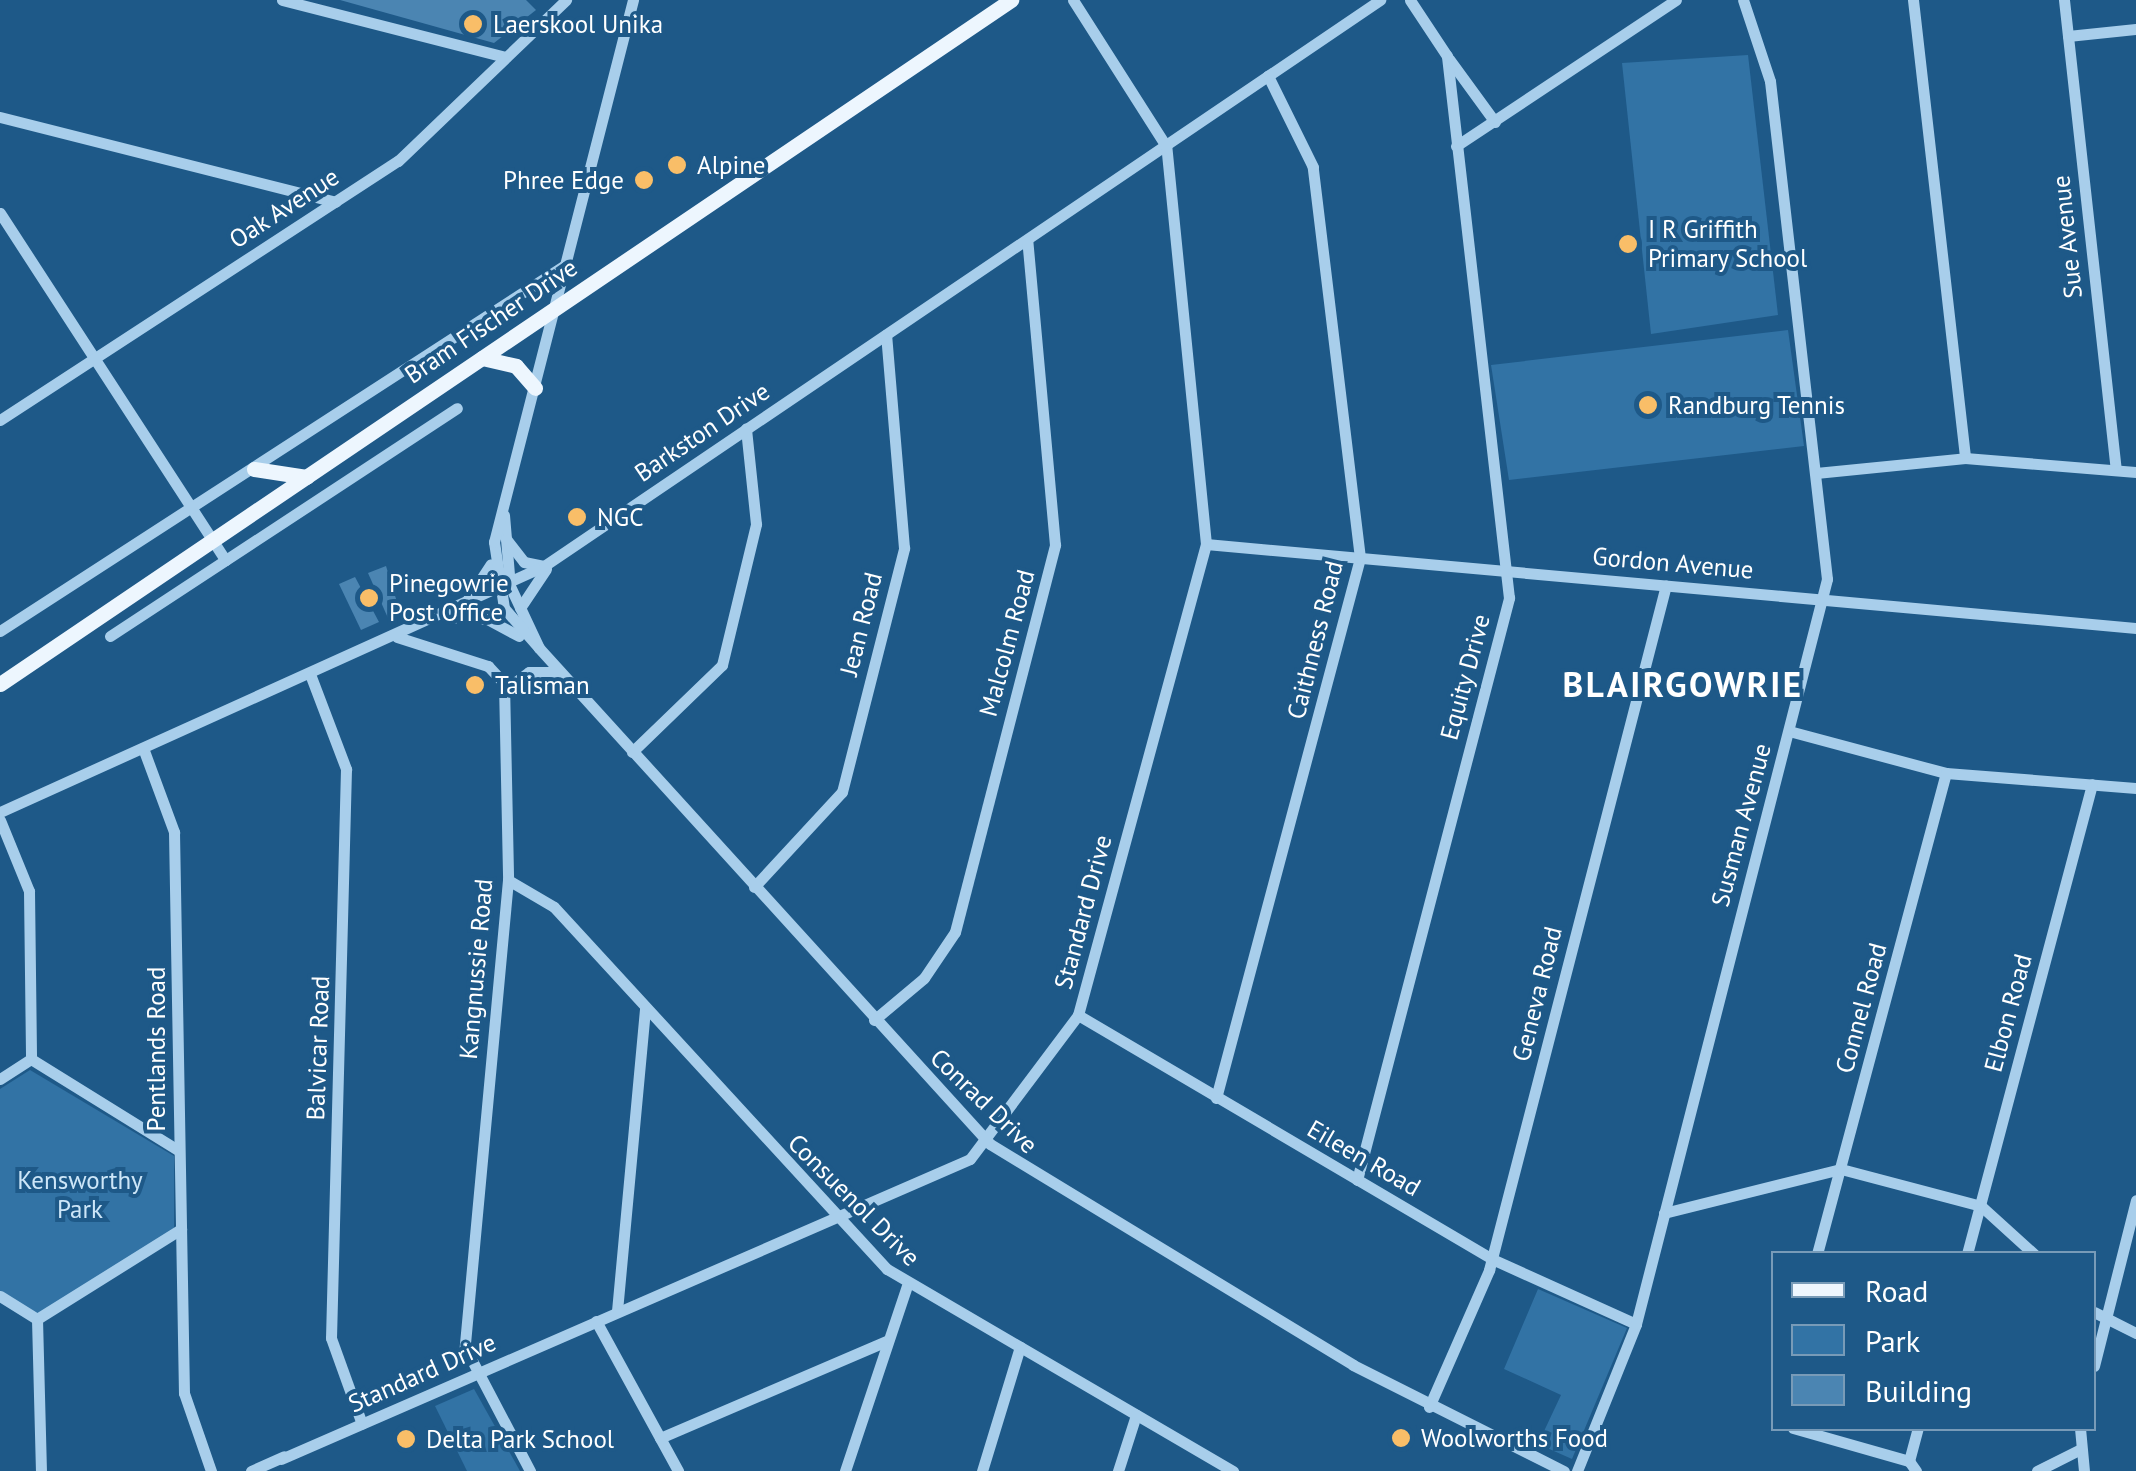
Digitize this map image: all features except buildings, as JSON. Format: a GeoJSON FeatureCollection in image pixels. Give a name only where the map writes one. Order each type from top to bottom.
{"type":"FeatureCollection","features":[{"type":"Feature","properties":{"kind":"main road","name":"Bram Fischer Drive"},"geometry":{"type":"LineString","coordinates":[[0,684],[1011,0]]}},
{"type":"Feature","properties":{"kind":"main road"},"geometry":{"type":"LineString","coordinates":[[482,358],[516,366],[534,388]]}},
{"type":"Feature","properties":{"kind":"main road"},"geometry":{"type":"LineString","coordinates":[[254,469],[306,477]]}},
{"type":"Feature","properties":{"kind":"street"},"geometry":{"type":"LineString","coordinates":[[282,0],[506,57]]}},
{"type":"Feature","properties":{"kind":"street","name":"Oak Avenue"},"geometry":{"type":"LineString","coordinates":[[0,420],[406,154],[566,0]]}},
{"type":"Feature","properties":{"kind":"street"},"geometry":{"type":"LineString","coordinates":[[460,609],[493,555],[633,0]]}},
{"type":"Feature","properties":{"kind":"street","name":"Standard Drive"},"geometry":{"type":"LineString","coordinates":[[251,1471],[834,1217],[990,1144],[1078,1015],[1206,544],[1166,146],[1073,0]]}},
{"type":"Feature","properties":{"kind":"street","name":"Barkston Drive"},"geometry":{"type":"LineString","coordinates":[[0,816],[142,748],[460,609],[548,564],[1380,0]]}},
{"type":"Feature","properties":{"kind":"street","name":"Equity Drive"},"geometry":{"type":"LineString","coordinates":[[1410,0],[1494,122]]}},
{"type":"Feature","properties":{"kind":"street"},"geometry":{"type":"LineString","coordinates":[[1456,146],[1676,0]]}},
{"type":"Feature","properties":{"kind":"street","name":"Susman Avenue"},"geometry":{"type":"LineString","coordinates":[[1577,1471],[1636,1324],[1824,599],[1816,472],[1770,80],[1744,0]]}},
{"type":"Feature","properties":{"kind":"street"},"geometry":{"type":"LineString","coordinates":[[1913,0],[1964,458]]}},
{"type":"Feature","properties":{"kind":"street","name":"Sue Avenue"},"geometry":{"type":"LineString","coordinates":[[2064,0],[2116,469]]}},
{"type":"Feature","properties":{"kind":"street"},"geometry":{"type":"LineString","coordinates":[[2068,36],[2136,29]]}},
{"type":"Feature","properties":{"kind":"street","name":"Equity Drive"},"geometry":{"type":"LineString","coordinates":[[1357,1180],[1508,602],[1447,56]]}},
{"type":"Feature","properties":{"kind":"street","name":"Caithness Road"},"geometry":{"type":"LineString","coordinates":[[1216,1098],[1360,558],[1314,166],[1268,76]]}},
{"type":"Feature","properties":{"kind":"street"},"geometry":{"type":"LineString","coordinates":[[0,117],[334,202]]}},
{"type":"Feature","properties":{"kind":"street"},"geometry":{"type":"LineString","coordinates":[[0,213],[226,560]]}},
{"type":"Feature","properties":{"kind":"street","name":"Malcolm Road"},"geometry":{"type":"LineString","coordinates":[[874,1020],[924,978],[955,932],[1055,545],[1027,240]]}},
{"type":"Feature","properties":{"kind":"street","name":"Bram Fischer Drive"},"geometry":{"type":"LineString","coordinates":[[0,631],[566,265]]}},
{"type":"Feature","properties":{"kind":"street","name":"Jean Road"},"geometry":{"type":"LineString","coordinates":[[754,887],[842,792],[904,548],[886,335]]}},
{"type":"Feature","properties":{"kind":"street"},"geometry":{"type":"LineString","coordinates":[[110,636],[457,408]]}},
{"type":"Feature","properties":{"kind":"street"},"geometry":{"type":"LineString","coordinates":[[632,752],[722,665],[756,524],[746,429]]}},
{"type":"Feature","properties":{"kind":"street"},"geometry":{"type":"LineString","coordinates":[[1816,472],[1964,458],[2136,472]]}},
{"type":"Feature","properties":{"kind":"street"},"geometry":{"type":"LineString","coordinates":[[504,515],[504,588]]}},
{"type":"Feature","properties":{"kind":"street"},"geometry":{"type":"LineString","coordinates":[[506,539],[521,559],[548,564],[520,608]]}},
{"type":"Feature","properties":{"kind":"street","name":"Gordon Avenue"},"geometry":{"type":"LineString","coordinates":[[1206,544],[2136,628]]}},
{"type":"Feature","properties":{"kind":"street"},"geometry":{"type":"LineString","coordinates":[[493,555],[522,638]]}},
{"type":"Feature","properties":{"kind":"street","name":"Geneva Road"},"geometry":{"type":"LineString","coordinates":[[1429,1406],[1492,1259],[1666,585]]}},
{"type":"Feature","properties":{"kind":"street","name":"Conrad Drive"},"geometry":{"type":"LineString","coordinates":[[504,588],[520,608],[539,648],[990,1144],[1429,1406],[1564,1471]]}},
{"type":"Feature","properties":{"kind":"street","name":"Conrad Drive"},"geometry":{"type":"LineString","coordinates":[[440,618],[487,619],[539,648]]}},
{"type":"Feature","properties":{"kind":"street"},"geometry":{"type":"LineString","coordinates":[[397,636],[488,666],[505,690],[529,672],[560,672]]}},
{"type":"Feature","properties":{"kind":"street","name":"Balvicar Road"},"geometry":{"type":"LineString","coordinates":[[310,674],[346,769],[331,1338],[362,1424]]}},
{"type":"Feature","properties":{"kind":"street","name":"Kangnussie Road"},"geometry":{"type":"LineString","coordinates":[[505,690],[508,880],[466,1337],[478,1374],[530,1471]]}},
{"type":"Feature","properties":{"kind":"street"},"geometry":{"type":"LineString","coordinates":[[1789,731],[1946,773],[2136,788]]}},
{"type":"Feature","properties":{"kind":"street","name":"Pentlands Road"},"geometry":{"type":"LineString","coordinates":[[142,748],[174,832],[185,1404],[211,1471]]}},
{"type":"Feature","properties":{"kind":"street","name":"Connel Road"},"geometry":{"type":"LineString","coordinates":[[1818,1251],[1946,773]]}},
{"type":"Feature","properties":{"kind":"street","name":"Elbon Road"},"geometry":{"type":"LineString","coordinates":[[1968,1251],[2092,784]]}},
{"type":"Feature","properties":{"kind":"street"},"geometry":{"type":"LineString","coordinates":[[0,816],[29,890],[31,1059]]}},
{"type":"Feature","properties":{"kind":"street","name":"Consuenol Drive"},"geometry":{"type":"LineString","coordinates":[[508,880],[554,907],[834,1217],[907,1286],[1233,1471]]}},
{"type":"Feature","properties":{"kind":"street"},"geometry":{"type":"LineString","coordinates":[[617,1311],[645,1008]]}},
{"type":"Feature","properties":{"kind":"street","name":"Eileen Road"},"geometry":{"type":"LineString","coordinates":[[1078,1015],[1492,1259],[1636,1324]]}},
{"type":"Feature","properties":{"kind":"street"},"geometry":{"type":"LineString","coordinates":[[31,1059],[178,1150]]}},
{"type":"Feature","properties":{"kind":"street"},"geometry":{"type":"LineString","coordinates":[[0,1079],[31,1059]]}},
{"type":"Feature","properties":{"kind":"street"},"geometry":{"type":"LineString","coordinates":[[1664,1212],[1841,1170],[1981,1206],[2031,1251]]}},
{"type":"Feature","properties":{"kind":"street"},"geometry":{"type":"LineString","coordinates":[[2096,1357],[2136,1200]]}},
{"type":"Feature","properties":{"kind":"street"},"geometry":{"type":"LineString","coordinates":[[36,1319],[181,1228]]}},
{"type":"Feature","properties":{"kind":"street"},"geometry":{"type":"LineString","coordinates":[[846,1471],[907,1286]]}},
{"type":"Feature","properties":{"kind":"street"},"geometry":{"type":"LineString","coordinates":[[0,1296],[36,1319]]}},
{"type":"Feature","properties":{"kind":"street"},"geometry":{"type":"LineString","coordinates":[[2096,1314],[2104,1322],[2136,1333]]}},
{"type":"Feature","properties":{"kind":"street"},"geometry":{"type":"LineString","coordinates":[[36,1319],[41,1471]]}},
{"type":"Feature","properties":{"kind":"street"},"geometry":{"type":"LineString","coordinates":[[596,1321],[678,1471]]}},
{"type":"Feature","properties":{"kind":"street"},"geometry":{"type":"LineString","coordinates":[[660,1438],[886,1341]]}},
{"type":"Feature","properties":{"kind":"street"},"geometry":{"type":"LineString","coordinates":[[982,1471],[1020,1347]]}},
{"type":"Feature","properties":{"kind":"street"},"geometry":{"type":"LineString","coordinates":[[1118,1471],[1136,1415]]}},
{"type":"Feature","properties":{"kind":"street"},"geometry":{"type":"LineString","coordinates":[[1803,1431],[1913,1466],[1918,1431]]}},
{"type":"Feature","properties":{"kind":"street"},"geometry":{"type":"LineString","coordinates":[[2080,1431],[2084,1471]]}},
{"type":"Feature","properties":{"kind":"street"},"geometry":{"type":"LineString","coordinates":[[2036,1471],[2079,1450]]}},
{"type":"Feature","properties":{"kind":"green space"},"geometry":{"type":"Polygon","coordinates":[[[1748,55],[1778,315],[1651,334],[1622,63],[1748,55]]]}},
{"type":"Feature","properties":{"kind":"green space","name":"Randburg Tennis"},"geometry":{"type":"Polygon","coordinates":[[[1788,330],[1804,446],[1509,480],[1491,365],[1788,330]]]}},
{"type":"Feature","properties":{"kind":"green space","name":"Kensworthy Park"},"geometry":{"type":"Polygon","coordinates":[[[30,1070],[174,1156],[174,1232],[35,1318],[0,1297],[0,1089],[30,1070]]]}},
{"type":"Feature","properties":{"kind":"green space"},"geometry":{"type":"Polygon","coordinates":[[[1538,1289],[1627,1328],[1572,1459],[1538,1444],[1561,1395],[1504,1369],[1538,1289]]]}},
{"type":"Feature","properties":{"kind":"green space"},"geometry":{"type":"Polygon","coordinates":[[[474,1389],[520,1471],[467,1471],[435,1406],[474,1389]]]}},
{"type":"Feature","properties":{"kind":"place","name":"Laerskool Unika"},"geometry":{"type":"Point","coordinates":[473,24]}},
{"type":"Feature","properties":{"kind":"place","name":"Alpine"},"geometry":{"type":"Point","coordinates":[677,165]}},
{"type":"Feature","properties":{"kind":"place","name":"Phree Edge"},"geometry":{"type":"Point","coordinates":[644,180]}},
{"type":"Feature","properties":{"kind":"place","name":"I R Griffith Primary School"},"geometry":{"type":"Point","coordinates":[1628,244]}},
{"type":"Feature","properties":{"kind":"place","name":"Randburg Tennis"},"geometry":{"type":"Point","coordinates":[1648,405]}},
{"type":"Feature","properties":{"kind":"place","name":"NGC"},"geometry":{"type":"Point","coordinates":[577,517]}},
{"type":"Feature","properties":{"kind":"place","name":"Pinegowrie Post Office"},"geometry":{"type":"Point","coordinates":[369,598]}},
{"type":"Feature","properties":{"kind":"place","name":"Talisman"},"geometry":{"type":"Point","coordinates":[475,685]}},
{"type":"Feature","properties":{"kind":"place","name":"Woolworths Food"},"geometry":{"type":"Point","coordinates":[1401,1438]}},
{"type":"Feature","properties":{"kind":"place","name":"Delta Park School"},"geometry":{"type":"Point","coordinates":[406,1439]}},
{"type":"Feature","properties":{"kind":"district","name":"BLAIRGOWRIE"},"geometry":{"type":"Point","coordinates":[1683,684]}}]}
